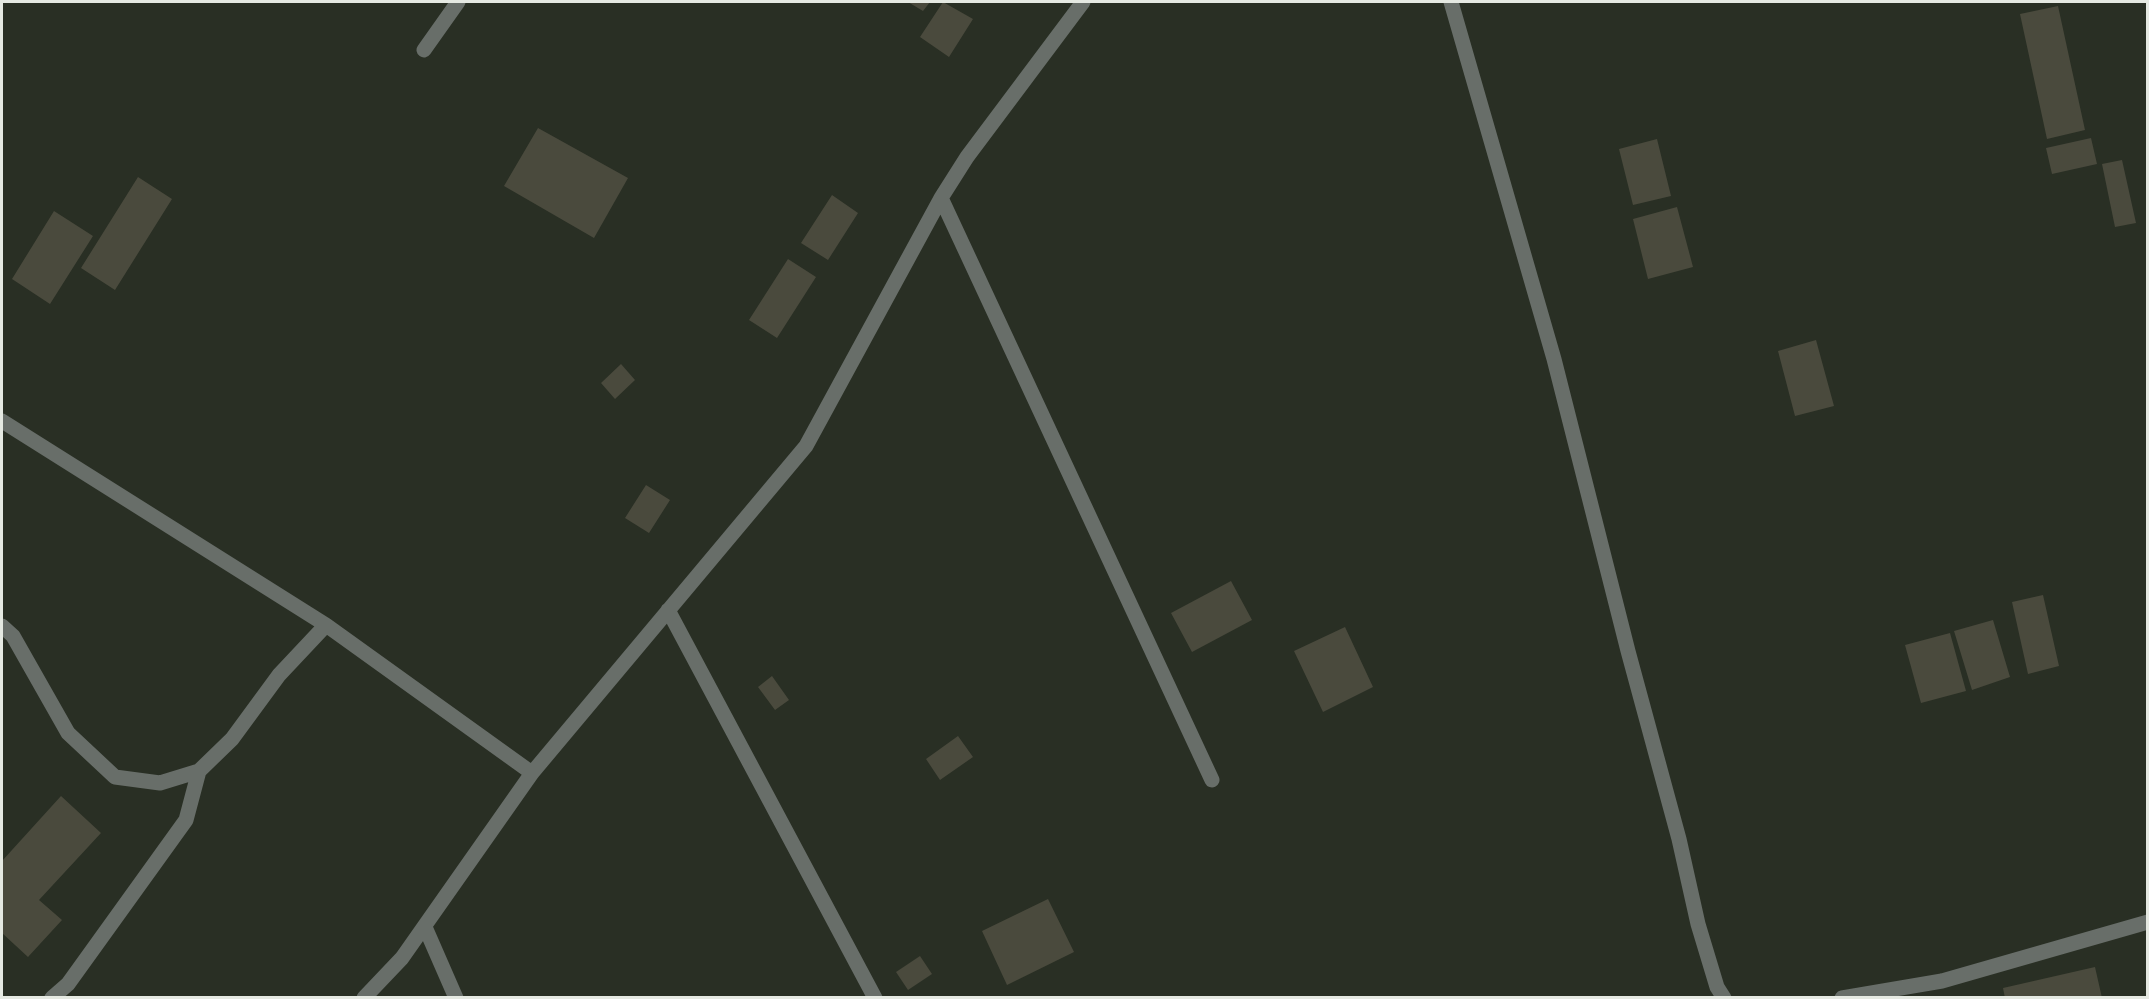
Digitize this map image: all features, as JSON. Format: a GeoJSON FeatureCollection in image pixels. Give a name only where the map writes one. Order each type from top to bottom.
{"type":"FeatureCollection","features":[{"type":"Feature","properties":{"kind":"street"},"geometry":{"type":"LineString","coordinates":[[423,50],[458,2]]}},
{"type":"Feature","properties":{"kind":"street"},"geometry":{"type":"LineString","coordinates":[[364,998],[402,958],[532,773],[806,446],[941,198],[967,157],[1083,2]]}},
{"type":"Feature","properties":{"kind":"street"},"geometry":{"type":"LineString","coordinates":[[1450,2],[1554,359],[1628,651],[1679,839],[1698,924],[1717,987],[1724,998]]}},
{"type":"Feature","properties":{"kind":"street"},"geometry":{"type":"LineString","coordinates":[[941,198],[1212,780]]}},
{"type":"Feature","properties":{"kind":"street"},"geometry":{"type":"LineString","coordinates":[[2,421],[326,625],[532,773]]}},
{"type":"Feature","properties":{"kind":"street"},"geometry":{"type":"LineString","coordinates":[[668,610],[874,998]]}},
{"type":"Feature","properties":{"kind":"street"},"geometry":{"type":"LineString","coordinates":[[2,626],[13,636],[68,733],[115,777],[160,783],[199,771],[232,740],[279,675],[326,625]]}},
{"type":"Feature","properties":{"kind":"street"},"geometry":{"type":"LineString","coordinates":[[52,998],[68,984],[186,820],[199,771]]}},
{"type":"Feature","properties":{"kind":"street"},"geometry":{"type":"LineString","coordinates":[[1842,998],[1942,981],[2148,922]]}},
{"type":"Feature","properties":{"kind":"street"},"geometry":{"type":"LineString","coordinates":[[425,927],[456,998]]}},
{"type":"Feature","properties":{"kind":"building"},"geometry":{"type":"Polygon","coordinates":[[[908,2],[930,2],[923,11],[908,2]]]}},
{"type":"Feature","properties":{"kind":"building"},"geometry":{"type":"Polygon","coordinates":[[[943,2],[973,19],[949,57],[920,37],[943,2]]]}},
{"type":"Feature","properties":{"kind":"building"},"geometry":{"type":"Polygon","coordinates":[[[2058,6],[2085,130],[2047,139],[2020,14],[2058,6]]]}},
{"type":"Feature","properties":{"kind":"building"},"geometry":{"type":"Polygon","coordinates":[[[538,128],[628,178],[594,238],[504,186],[538,128]]]}},
{"type":"Feature","properties":{"kind":"building"},"geometry":{"type":"Polygon","coordinates":[[[2091,138],[2097,164],[2052,174],[2046,148],[2091,138]]]}},
{"type":"Feature","properties":{"kind":"building"},"geometry":{"type":"Polygon","coordinates":[[[1657,139],[1671,196],[1633,205],[1619,149],[1657,139]]]}},
{"type":"Feature","properties":{"kind":"building"},"geometry":{"type":"Polygon","coordinates":[[[2122,160],[2136,223],[2115,227],[2102,164],[2122,160]]]}},
{"type":"Feature","properties":{"kind":"building"},"geometry":{"type":"Polygon","coordinates":[[[138,177],[172,199],[115,290],[81,268],[138,177]]]}},
{"type":"Feature","properties":{"kind":"building"},"geometry":{"type":"Polygon","coordinates":[[[832,195],[858,213],[828,260],[801,243],[832,195]]]}},
{"type":"Feature","properties":{"kind":"building"},"geometry":{"type":"Polygon","coordinates":[[[1677,207],[1693,267],[1648,279],[1633,219],[1677,207]]]}},
{"type":"Feature","properties":{"kind":"building"},"geometry":{"type":"Polygon","coordinates":[[[54,211],[93,236],[50,304],[12,279],[54,211]]]}},
{"type":"Feature","properties":{"kind":"building"},"geometry":{"type":"Polygon","coordinates":[[[788,259],[816,277],[777,338],[749,320],[788,259]]]}},
{"type":"Feature","properties":{"kind":"building"},"geometry":{"type":"Polygon","coordinates":[[[1816,340],[1834,406],[1795,416],[1778,351],[1816,340]]]}},
{"type":"Feature","properties":{"kind":"building"},"geometry":{"type":"Polygon","coordinates":[[[621,364],[635,380],[615,399],[601,383],[621,364]]]}},
{"type":"Feature","properties":{"kind":"building"},"geometry":{"type":"Polygon","coordinates":[[[646,485],[670,500],[649,533],[625,518],[646,485]]]}},
{"type":"Feature","properties":{"kind":"building"},"geometry":{"type":"Polygon","coordinates":[[[1231,581],[1252,620],[1192,652],[1171,613],[1231,581]]]}},
{"type":"Feature","properties":{"kind":"building"},"geometry":{"type":"Polygon","coordinates":[[[2043,595],[2059,666],[2028,674],[2012,602],[2043,595]]]}},
{"type":"Feature","properties":{"kind":"building"},"geometry":{"type":"Polygon","coordinates":[[[1993,620],[2010,677],[1972,690],[1954,631],[1993,620]]]}},
{"type":"Feature","properties":{"kind":"building"},"geometry":{"type":"Polygon","coordinates":[[[1345,627],[1373,687],[1323,712],[1294,651],[1345,627]]]}},
{"type":"Feature","properties":{"kind":"building"},"geometry":{"type":"Polygon","coordinates":[[[1950,633],[1966,691],[1921,703],[1905,645],[1950,633]]]}},
{"type":"Feature","properties":{"kind":"building"},"geometry":{"type":"Polygon","coordinates":[[[772,676],[789,700],[775,710],[758,687],[772,676]]]}},
{"type":"Feature","properties":{"kind":"building"},"geometry":{"type":"Polygon","coordinates":[[[958,736],[973,757],[940,780],[926,759],[958,736]]]}},
{"type":"Feature","properties":{"kind":"building"},"geometry":{"type":"Polygon","coordinates":[[[61,796],[101,833],[39,900],[62,920],[28,957],[2,933],[2,861],[61,796]]]}},
{"type":"Feature","properties":{"kind":"building"},"geometry":{"type":"Polygon","coordinates":[[[1048,899],[1074,952],[1007,985],[982,931],[1048,899]]]}},
{"type":"Feature","properties":{"kind":"building"},"geometry":{"type":"Polygon","coordinates":[[[920,956],[932,974],[908,990],[896,972],[920,956]]]}},
{"type":"Feature","properties":{"kind":"building"},"geometry":{"type":"Polygon","coordinates":[[[2095,967],[2102,998],[2005,998],[2003,988],[2095,967]]]}}]}
